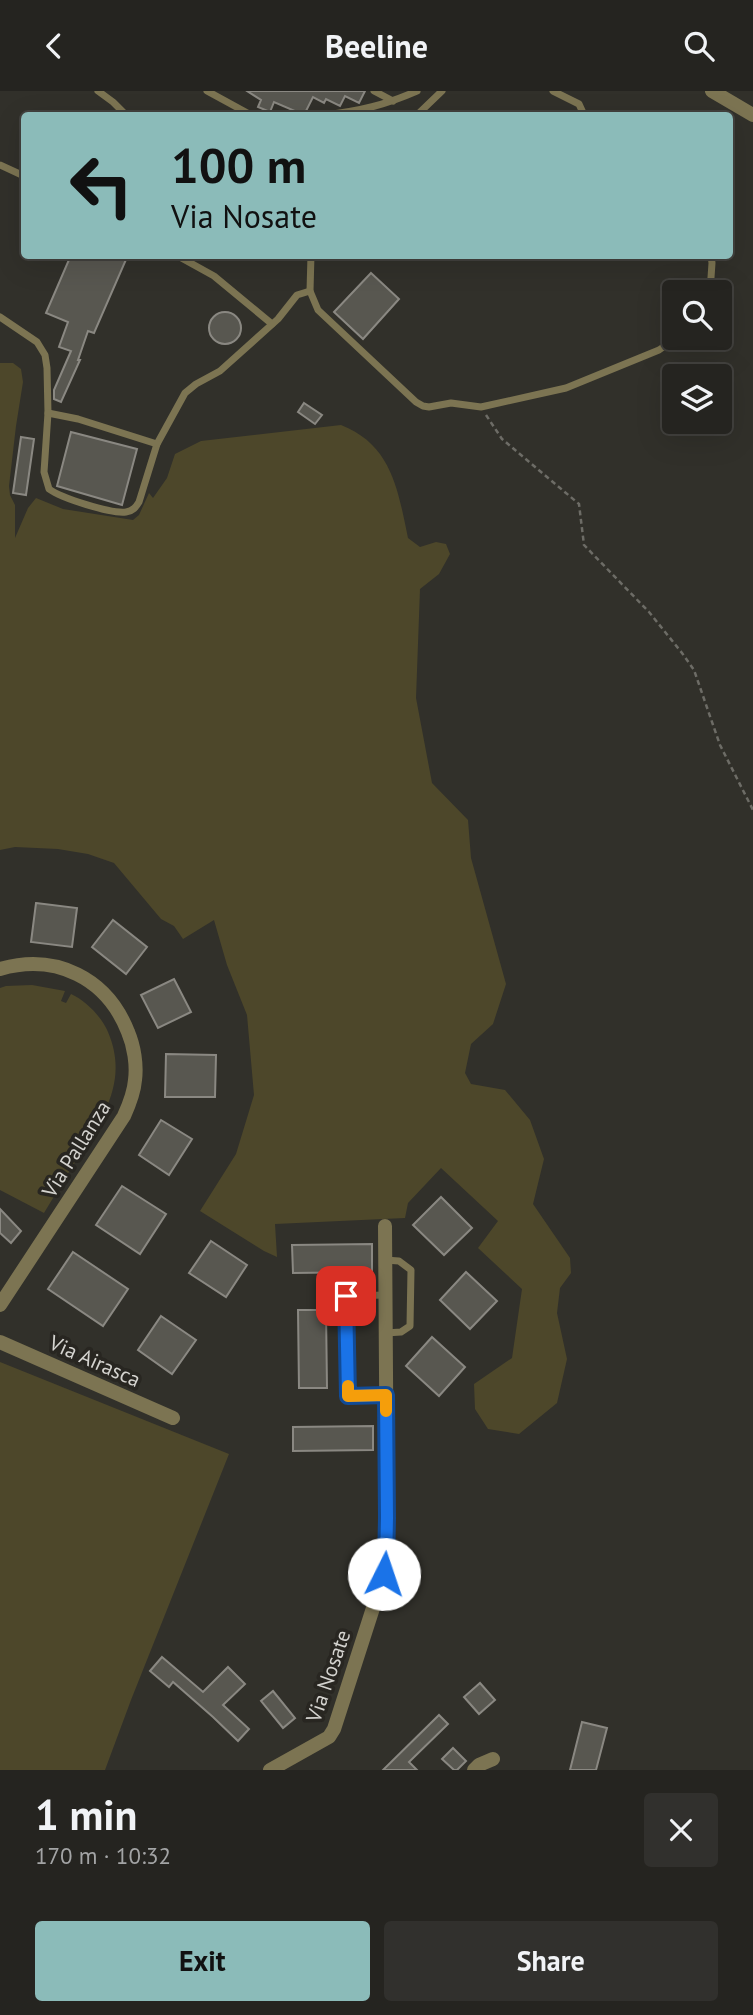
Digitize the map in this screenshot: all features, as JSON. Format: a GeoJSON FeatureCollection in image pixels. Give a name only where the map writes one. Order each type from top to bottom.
{"type":"FeatureCollection","features":[{"type":"Feature","properties":{"kind":"street"},"geometry":{"type":"LineString","coordinates":[[712,91],[753,115]]}},
{"type":"Feature","properties":{"kind":"street","name":"Via Pallanza"},"geometry":{"type":"LineString","coordinates":[[0,969],[45,965],[73,972],[93,983],[108,997],[125,1024],[131,1037],[136,1066],[133,1092],[124,1116],[0,1305]]}},
{"type":"Feature","properties":{"kind":"street","name":"Via Nosate"},"geometry":{"type":"LineString","coordinates":[[270,1770],[329,1737],[334,1729],[384,1574],[387,1518],[385,1226]]}},
{"type":"Feature","properties":{"kind":"street","name":"Via Airasca"},"geometry":{"type":"LineString","coordinates":[[0,1342],[173,1418]]}},
{"type":"Feature","properties":{"kind":"street"},"geometry":{"type":"LineString","coordinates":[[474,1770],[493,1759]]}},
{"type":"Feature","properties":{"kind":"lane"},"geometry":{"type":"LineString","coordinates":[[98,91],[123,112]]}},
{"type":"Feature","properties":{"kind":"lane"},"geometry":{"type":"LineString","coordinates":[[207,91],[246,112]]}},
{"type":"Feature","properties":{"kind":"lane"},"geometry":{"type":"LineString","coordinates":[[374,91],[393,101]]}},
{"type":"Feature","properties":{"kind":"lane"},"geometry":{"type":"LineString","coordinates":[[348,112],[364,110],[417,91]]}},
{"type":"Feature","properties":{"kind":"lane"},"geometry":{"type":"LineString","coordinates":[[420,112],[442,91]]}},
{"type":"Feature","properties":{"kind":"lane"},"geometry":{"type":"LineString","coordinates":[[553,91],[579,104],[583,112]]}},
{"type":"Feature","properties":{"kind":"lane"},"geometry":{"type":"LineString","coordinates":[[0,165],[21,175]]}},
{"type":"Feature","properties":{"kind":"lane"},"geometry":{"type":"LineString","coordinates":[[184,259],[206,270],[272,324]]}},
{"type":"Feature","properties":{"kind":"lane"},"geometry":{"type":"LineString","coordinates":[[312,259],[310,291],[321,315],[420,404],[429,407],[452,403],[481,407],[580,383],[662,348]]}},
{"type":"Feature","properties":{"kind":"lane"},"geometry":{"type":"LineString","coordinates":[[711,259],[712,280]]}},
{"type":"Feature","properties":{"kind":"lane"},"geometry":{"type":"LineString","coordinates":[[0,317],[43,350],[47,368],[48,413],[44,472],[49,489],[74,500],[124,513],[131,511],[139,502],[157,444],[185,393],[220,371],[272,324],[297,295],[310,291]]}},
{"type":"Feature","properties":{"kind":"lane"},"geometry":{"type":"LineString","coordinates":[[48,413],[78,419],[157,444]]}},
{"type":"Feature","properties":{"kind":"lane"},"geometry":{"type":"LineString","coordinates":[[385,1260],[399,1261],[411,1270],[410,1326],[401,1332],[386,1333]]}},
{"type":"Feature","properties":{"kind":"lane"},"geometry":{"type":"LineString","coordinates":[[385,1295],[346,1296],[348,1396],[386,1395]]}},
{"type":"Feature","properties":{"kind":"path"},"geometry":{"type":"LineString","coordinates":[[481,407],[502,439],[579,504],[584,545],[649,612],[694,670],[720,745],[753,810]]}},
{"type":"Feature","properties":{"kind":"shaded area"},"geometry":{"type":"Polygon","coordinates":[[[0,363],[13,363],[21,369],[23,382],[9,486],[15,505],[15,538],[28,508],[36,498],[63,509],[133,520],[139,515],[149,493],[153,498],[167,478],[175,454],[201,441],[341,425],[372,444],[382,457],[396,486],[408,538],[420,547],[436,542],[446,544],[450,554],[439,574],[420,589],[416,698],[432,783],[468,820],[471,858],[506,984],[493,1024],[471,1044],[465,1073],[471,1084],[505,1090],[530,1120],[544,1159],[533,1204],[570,1258],[571,1273],[560,1288],[557,1313],[567,1359],[557,1403],[519,1434],[488,1429],[475,1409],[474,1384],[512,1358],[522,1289],[478,1248],[498,1221],[441,1168],[408,1203],[405,1218],[275,1224],[277,1257],[200,1211],[236,1154],[254,1095],[247,1015],[227,965],[214,920],[183,939],[174,926],[161,919],[114,863],[88,854],[58,849],[15,847],[0,850],[0,363]]]}},
{"type":"Feature","properties":{"kind":"shaded area"},"geometry":{"type":"Polygon","coordinates":[[[32,985],[65,991],[61,1001],[66,1003],[71,994],[92,1010],[108,1032],[116,1065],[115,1081],[105,1110],[44,1213],[0,1190],[0,988],[32,985]]]}},
{"type":"Feature","properties":{"kind":"shaded area"},"geometry":{"type":"Polygon","coordinates":[[[0,1362],[229,1454],[105,1770],[0,1770],[0,1362]]]}},
{"type":"Feature","properties":{"kind":"building"},"geometry":{"type":"Polygon","coordinates":[[[247,91],[365,91],[359,103],[345,96],[340,106],[326,99],[324,103],[313,97],[306,112],[297,112],[274,102],[270,112],[258,107],[261,100],[247,91]]]}},
{"type":"Feature","properties":{"kind":"building"},"geometry":{"type":"Polygon","coordinates":[[[69,259],[126,259],[94,333],[88,331],[80,360],[61,402],[54,399],[54,390],[71,351],[59,347],[68,322],[46,313],[69,259]]]}},
{"type":"Feature","properties":{"kind":"building"},"geometry":{"type":"Polygon","coordinates":[[[371,273],[399,299],[363,339],[334,312],[371,273]]]}},
{"type":"Feature","properties":{"kind":"building"},"geometry":{"type":"Polygon","coordinates":[[[225,312],[236,317],[241,328],[236,339],[225,344],[214,339],[209,328],[214,317],[225,312]]]}},
{"type":"Feature","properties":{"kind":"building"},"geometry":{"type":"Polygon","coordinates":[[[304,403],[322,415],[315,424],[298,412],[304,403]]]}},
{"type":"Feature","properties":{"kind":"building"},"geometry":{"type":"Polygon","coordinates":[[[71,432],[137,449],[122,505],[57,486],[71,432]]]}},
{"type":"Feature","properties":{"kind":"building"},"geometry":{"type":"Polygon","coordinates":[[[21,437],[34,439],[26,495],[13,493],[21,437]]]}},
{"type":"Feature","properties":{"kind":"building"},"geometry":{"type":"Polygon","coordinates":[[[36,903],[77,908],[72,947],[31,942],[36,903]]]}},
{"type":"Feature","properties":{"kind":"building"},"geometry":{"type":"Polygon","coordinates":[[[113,920],[147,947],[126,974],[92,947],[113,920]]]}},
{"type":"Feature","properties":{"kind":"building"},"geometry":{"type":"Polygon","coordinates":[[[174,979],[191,1012],[158,1028],[141,995],[174,979]]]}},
{"type":"Feature","properties":{"kind":"building"},"geometry":{"type":"Polygon","coordinates":[[[166,1054],[216,1055],[215,1097],[165,1097],[166,1054]]]}},
{"type":"Feature","properties":{"kind":"building"},"geometry":{"type":"Polygon","coordinates":[[[161,1120],[192,1139],[169,1175],[139,1155],[161,1120]]]}},
{"type":"Feature","properties":{"kind":"building"},"geometry":{"type":"Polygon","coordinates":[[[122,1186],[166,1214],[140,1254],[96,1225],[122,1186]]]}},
{"type":"Feature","properties":{"kind":"building"},"geometry":{"type":"Polygon","coordinates":[[[441,1197],[472,1228],[444,1255],[413,1225],[441,1197]]]}},
{"type":"Feature","properties":{"kind":"building"},"geometry":{"type":"Polygon","coordinates":[[[0,1209],[21,1231],[11,1243],[0,1233],[0,1209]]]}},
{"type":"Feature","properties":{"kind":"building"},"geometry":{"type":"Polygon","coordinates":[[[211,1241],[247,1265],[226,1297],[189,1273],[211,1241]]]}},
{"type":"Feature","properties":{"kind":"building"},"geometry":{"type":"Polygon","coordinates":[[[372,1244],[372,1272],[293,1273],[292,1245],[372,1244]]]}},
{"type":"Feature","properties":{"kind":"building"},"geometry":{"type":"Polygon","coordinates":[[[73,1252],[128,1289],[103,1326],[48,1289],[73,1252]]]}},
{"type":"Feature","properties":{"kind":"building"},"geometry":{"type":"Polygon","coordinates":[[[466,1272],[497,1301],[470,1329],[440,1300],[466,1272]]]}},
{"type":"Feature","properties":{"kind":"building"},"geometry":{"type":"Polygon","coordinates":[[[298,1310],[326,1310],[327,1388],[299,1388],[298,1310]]]}},
{"type":"Feature","properties":{"kind":"building"},"geometry":{"type":"Polygon","coordinates":[[[161,1316],[196,1340],[172,1374],[138,1350],[161,1316]]]}},
{"type":"Feature","properties":{"kind":"building"},"geometry":{"type":"Polygon","coordinates":[[[432,1337],[465,1367],[439,1396],[406,1366],[432,1337]]]}},
{"type":"Feature","properties":{"kind":"building"},"geometry":{"type":"Polygon","coordinates":[[[373,1426],[373,1450],[293,1451],[293,1427],[373,1426]]]}},
{"type":"Feature","properties":{"kind":"building"},"geometry":{"type":"Polygon","coordinates":[[[162,1657],[203,1692],[228,1667],[245,1684],[223,1705],[249,1729],[238,1741],[173,1682],[169,1687],[150,1671],[162,1657]]]}},
{"type":"Feature","properties":{"kind":"building"},"geometry":{"type":"Polygon","coordinates":[[[480,1683],[495,1700],[479,1714],[464,1697],[480,1683]]]}},
{"type":"Feature","properties":{"kind":"building"},"geometry":{"type":"Polygon","coordinates":[[[273,1691],[295,1718],[283,1728],[261,1701],[273,1691]]]}},
{"type":"Feature","properties":{"kind":"building"},"geometry":{"type":"Polygon","coordinates":[[[439,1715],[448,1724],[409,1762],[417,1770],[383,1770],[439,1715]]]}},
{"type":"Feature","properties":{"kind":"building"},"geometry":{"type":"Polygon","coordinates":[[[582,1722],[607,1728],[596,1770],[570,1770],[582,1722]]]}},
{"type":"Feature","properties":{"kind":"building"},"geometry":{"type":"Polygon","coordinates":[[[453,1748],[466,1761],[457,1770],[442,1759],[453,1748]]]}},
{"type":"Feature","properties":{"kind":"slow traffic"},"geometry":{"type":"LineString","coordinates":[[348,1386],[348,1396],[386,1395],[386,1411]]}},
{"type":"Feature","properties":{"kind":"route"},"geometry":{"type":"LineString","coordinates":[[346,1296],[348,1396],[386,1395],[387,1518],[384,1574]]}}]}
